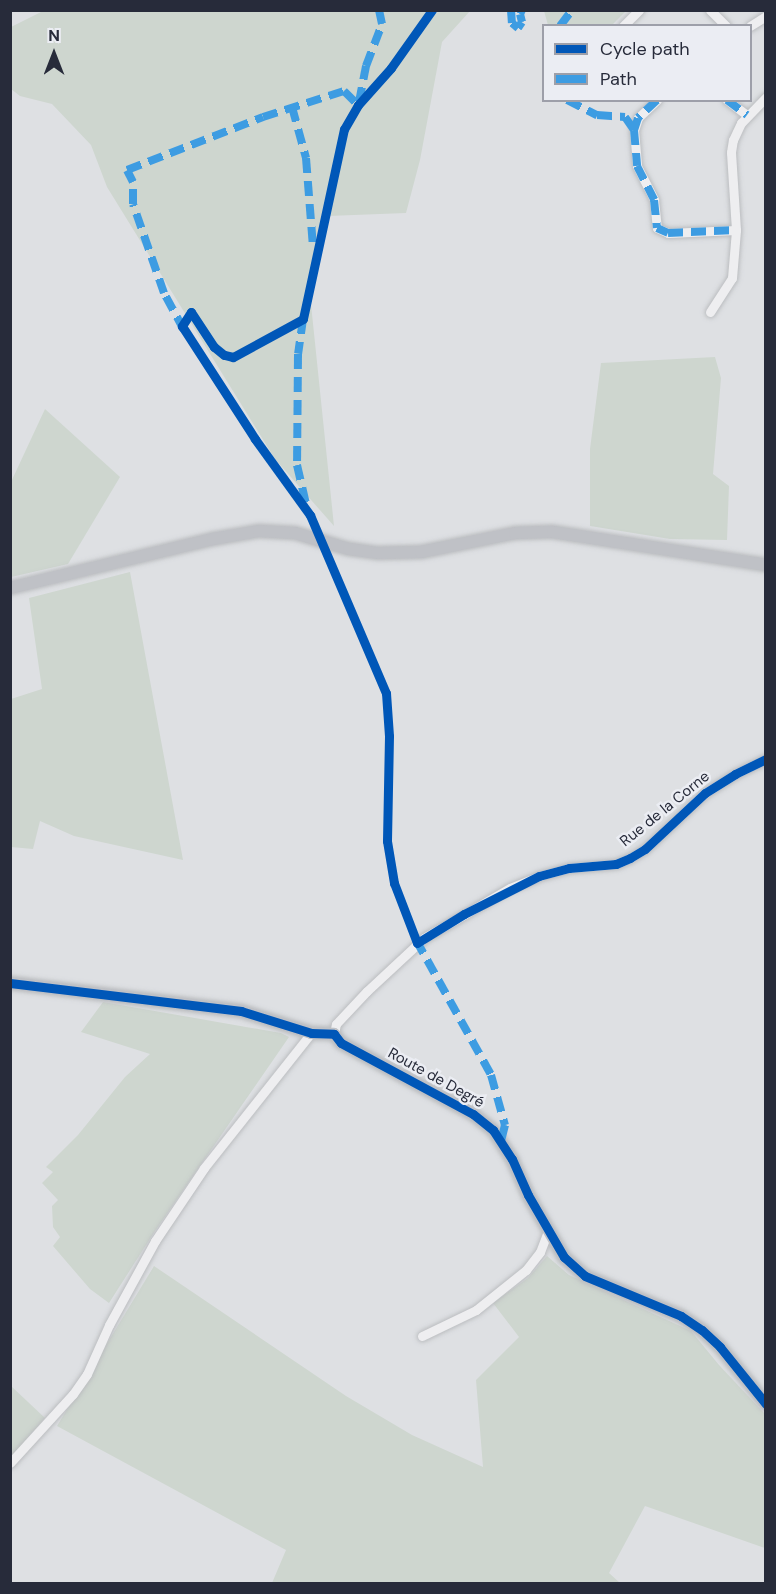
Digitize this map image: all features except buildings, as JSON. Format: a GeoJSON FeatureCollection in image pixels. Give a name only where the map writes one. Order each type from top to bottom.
{"type":"FeatureCollection","features":[{"type":"Feature","properties":{"kind":"street"},"geometry":{"type":"LineString","coordinates":[[625,24],[639,10]]}},
{"type":"Feature","properties":{"kind":"street"},"geometry":{"type":"LineString","coordinates":[[710,10],[724,24]]}},
{"type":"Feature","properties":{"kind":"street"},"geometry":{"type":"LineString","coordinates":[[752,25],[765,16]]}},
{"type":"Feature","properties":{"kind":"street"},"geometry":{"type":"LineString","coordinates":[[710,312],[732,278],[736,230],[731,152],[736,131],[747,115],[765,97]]}},
{"type":"Feature","properties":{"kind":"street"},"geometry":{"type":"LineString","coordinates":[[655,102],[638,118],[634,130],[637,166],[654,200],[657,228],[668,233],[736,230]]}},
{"type":"Feature","properties":{"kind":"street"},"geometry":{"type":"LineString","coordinates":[[730,102],[747,115]]}},
{"type":"Feature","properties":{"kind":"street"},"geometry":{"type":"LineString","coordinates":[[10,588],[213,539],[259,531],[295,533],[349,549],[388,553],[421,552],[514,533],[553,532],[765,565]]}},
{"type":"Feature","properties":{"kind":"street","name":"Rue de la Corne"},"geometry":{"type":"LineString","coordinates":[[334,1034],[336,1024],[417,943],[492,898],[539,876],[569,868],[616,864],[630,858],[653,842],[705,793],[765,759]]}},
{"type":"Feature","properties":{"kind":"street"},"geometry":{"type":"LineString","coordinates":[[10,983],[241,1011],[311,1033],[334,1034]]}},
{"type":"Feature","properties":{"kind":"street"},"geometry":{"type":"LineString","coordinates":[[10,1463],[59,1413],[87,1374],[109,1325],[161,1232],[204,1168],[311,1033]]}},
{"type":"Feature","properties":{"kind":"street","name":"Route de Degré"},"geometry":{"type":"LineString","coordinates":[[334,1034],[341,1043],[473,1114],[493,1130],[512,1159],[548,1231],[564,1257],[585,1276],[681,1316],[702,1330],[720,1347],[765,1404]]}},
{"type":"Feature","properties":{"kind":"street"},"geometry":{"type":"LineString","coordinates":[[422,1336],[476,1310],[526,1270],[540,1252],[548,1231]]}},
{"type":"Feature","properties":{"kind":"shaded area"},"geometry":{"type":"Polygon","coordinates":[[[45,10],[470,11],[442,42],[420,160],[406,213],[328,216],[309,285],[334,526],[275,459],[107,187],[91,145],[52,104],[20,96],[11,89],[11,27],[45,10]]]}},
{"type":"Feature","properties":{"kind":"shaded area"},"geometry":{"type":"Polygon","coordinates":[[[544,10],[626,11],[613,24],[548,24],[544,10]]]}},
{"type":"Feature","properties":{"kind":"shaded area"},"geometry":{"type":"Polygon","coordinates":[[[715,357],[721,378],[713,474],[729,486],[727,540],[670,539],[590,526],[590,449],[601,363],[715,357]]]}},
{"type":"Feature","properties":{"kind":"shaded area"},"geometry":{"type":"Polygon","coordinates":[[[45,409],[120,477],[68,564],[11,577],[11,482],[45,409]]]}},
{"type":"Feature","properties":{"kind":"shaded area"},"geometry":{"type":"Polygon","coordinates":[[[130,572],[183,860],[74,836],[40,821],[33,849],[11,847],[11,699],[42,689],[29,598],[130,572]]]}},
{"type":"Feature","properties":{"kind":"shaded area"},"geometry":{"type":"Polygon","coordinates":[[[103,1002],[281,1033],[289,1037],[155,1231],[109,1303],[90,1289],[53,1246],[60,1237],[53,1227],[52,1206],[58,1200],[42,1183],[53,1172],[46,1167],[78,1135],[125,1077],[150,1054],[81,1032],[103,1002]]]}},
{"type":"Feature","properties":{"kind":"shaded area"},"geometry":{"type":"Polygon","coordinates":[[[547,1256],[569,1275],[691,1331],[765,1414],[765,1548],[645,1506],[609,1573],[620,1583],[272,1583],[286,1550],[57,1426],[154,1266],[346,1396],[412,1435],[483,1467],[476,1380],[519,1337],[493,1303],[528,1278],[547,1256]]]}},
{"type":"Feature","properties":{"kind":"shaded area"},"geometry":{"type":"Polygon","coordinates":[[[11,1386],[45,1418],[11,1457],[11,1386]]]}},
{"type":"Feature","properties":{"kind":"marked path"},"geometry":{"type":"LineString","coordinates":[[359,102],[366,66],[382,24],[379,10]]}},
{"type":"Feature","properties":{"kind":"marked path"},"geometry":{"type":"LineString","coordinates":[[511,10],[512,23],[518,28],[522,22],[520,14],[522,10]]}},
{"type":"Feature","properties":{"kind":"marked path"},"geometry":{"type":"LineString","coordinates":[[562,24],[572,10]]}},
{"type":"Feature","properties":{"kind":"marked path"},"geometry":{"type":"LineString","coordinates":[[184,330],[164,293],[133,204],[133,182],[127,170],[263,117],[344,91],[358,105]]}},
{"type":"Feature","properties":{"kind":"marked path"},"geometry":{"type":"LineString","coordinates":[[571,102],[597,115],[625,117],[634,130]]}},
{"type":"Feature","properties":{"kind":"marked path"},"geometry":{"type":"LineString","coordinates":[[655,102],[638,118],[634,130],[637,166],[654,200],[657,228],[668,233],[736,230]]}},
{"type":"Feature","properties":{"kind":"marked path"},"geometry":{"type":"LineString","coordinates":[[730,102],[747,115]]}},
{"type":"Feature","properties":{"kind":"marked path"},"geometry":{"type":"LineString","coordinates":[[292,107],[306,158],[313,247]]}},
{"type":"Feature","properties":{"kind":"marked path"},"geometry":{"type":"LineString","coordinates":[[303,319],[298,354],[297,465],[306,503]]}},
{"type":"Feature","properties":{"kind":"marked path"},"geometry":{"type":"LineString","coordinates":[[416,940],[491,1075],[505,1125],[501,1141]]}},
{"type":"Feature","properties":{"kind":"cycle path"},"geometry":{"type":"LineString","coordinates":[[432,10],[391,68],[358,105],[344,129],[303,319],[233,357],[224,355],[214,347],[191,312],[182,326],[255,439],[310,515],[386,693],[389,736],[387,841],[394,883],[417,943],[464,914],[539,876],[569,868],[616,864],[630,858],[645,849],[705,793],[735,774],[766,759]]}},
{"type":"Feature","properties":{"kind":"cycle path"},"geometry":{"type":"LineString","coordinates":[[10,983],[241,1011],[311,1033],[334,1034],[341,1043],[473,1114],[493,1130],[512,1159],[528,1195],[564,1257],[585,1276],[681,1316],[702,1330],[720,1347],[766,1404]]}}]}
